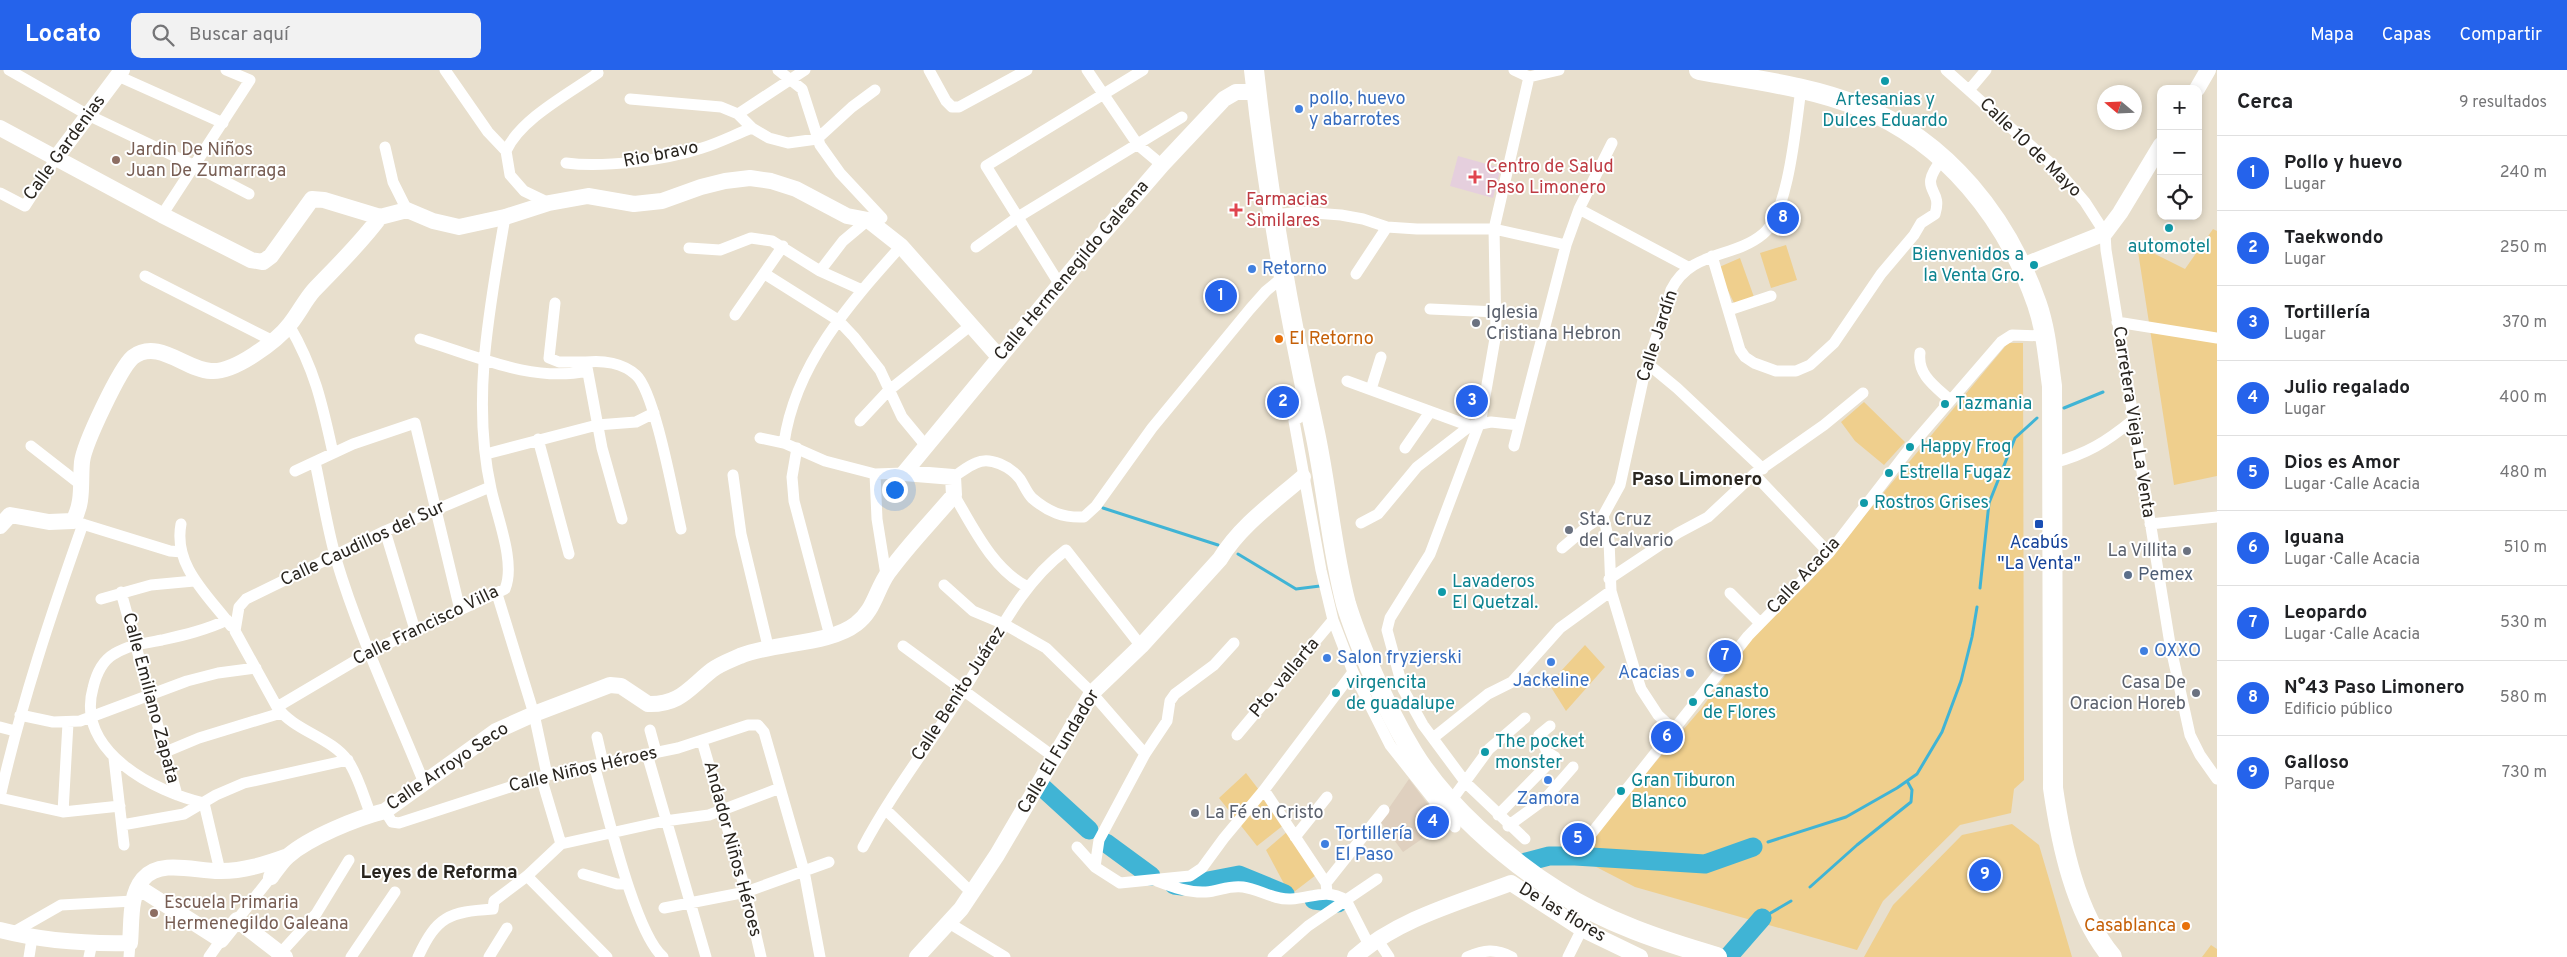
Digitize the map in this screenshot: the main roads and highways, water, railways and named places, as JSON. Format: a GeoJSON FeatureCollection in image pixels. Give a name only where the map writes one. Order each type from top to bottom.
{"type":"FeatureCollection","features":[{"type":"Feature","properties":{"kind":"highway"},"geometry":{"type":"LineString","coordinates":[[1254,70],[1283,277],[1310,410],[1339,570],[1347,606],[1360,644],[1384,699],[1413,754],[1451,801],[1524,868],[1588,909],[1671,944],[1717,957]]}},
{"type":"Feature","properties":{"kind":"highway"},"geometry":{"type":"LineString","coordinates":[[1704,70],[1762,75],[1861,107],[1891,122],[1943,158],[1960,174],[1981,198],[2002,229],[2022,266],[2037,305],[2045,336],[2052,386],[2051,598],[2053,788],[2060,837],[2086,917],[2094,957]]}},
{"type":"Feature","properties":{"kind":"highway"},"geometry":{"type":"LineString","coordinates":[[2086,917],[2112,957]]}},
{"type":"Feature","properties":{"kind":"waterway"},"geometry":{"type":"LineString","coordinates":[[2064,408],[2103,392]]}},
{"type":"Feature","properties":{"kind":"waterway"},"geometry":{"type":"LineString","coordinates":[[1980,588],[1989,503],[2015,438],[2037,418]]}},
{"type":"Feature","properties":{"kind":"waterway"},"geometry":{"type":"LineString","coordinates":[[1103,508],[1218,545]]}},
{"type":"Feature","properties":{"kind":"waterway"},"geometry":{"type":"LineString","coordinates":[[1238,554],[1296,589],[1320,586]]}},
{"type":"Feature","properties":{"kind":"waterway"},"geometry":{"type":"LineString","coordinates":[[1768,842],[1846,817],[1897,788],[1917,774],[1942,732],[1961,681],[1977,607]]}},
{"type":"Feature","properties":{"kind":"waterway"},"geometry":{"type":"LineString","coordinates":[[1810,887],[1857,845],[1911,802],[1912,790],[1907,781]]}},
{"type":"Feature","properties":{"kind":"waterway"},"geometry":{"type":"LineString","coordinates":[[1042,787],[1089,830]]}},
{"type":"Feature","properties":{"kind":"waterway"},"geometry":{"type":"LineString","coordinates":[[1106,843],[1151,876]]}},
{"type":"Feature","properties":{"kind":"waterway"},"geometry":{"type":"LineString","coordinates":[[1526,862],[1549,856],[1575,856],[1705,864],[1753,847]]}},
{"type":"Feature","properties":{"kind":"waterway"},"geometry":{"type":"LineString","coordinates":[[1174,885],[1182,886],[1239,875],[1285,894]]}},
{"type":"Feature","properties":{"kind":"waterway"},"geometry":{"type":"LineString","coordinates":[[1314,900],[1338,903]]}},
{"type":"Feature","properties":{"kind":"waterway"},"geometry":{"type":"LineString","coordinates":[[1762,918],[1791,901]]}},
{"type":"Feature","properties":{"kind":"waterway"},"geometry":{"type":"LineString","coordinates":[[1728,957],[1762,918]]}},
{"type":"Feature","properties":{"kind":"place","name":"Artesanias y Dulces Eduardo"},"geometry":{"type":"Point","coordinates":[1885,81]}},
{"type":"Feature","properties":{"kind":"place","name":"pollo, huevo y abarrotes"},"geometry":{"type":"Point","coordinates":[1299,109]}},
{"type":"Feature","properties":{"kind":"place","name":"Jardin De Niños Juan De Zumarraga"},"geometry":{"type":"Point","coordinates":[116,160]}},
{"type":"Feature","properties":{"kind":"place","name":"Centro de Salud Paso Limonero"},"geometry":{"type":"Point","coordinates":[1475,177]}},
{"type":"Feature","properties":{"kind":"place","name":"Farmacias Similares"},"geometry":{"type":"Point","coordinates":[1236,210]}},
{"type":"Feature","properties":{"kind":"place","name":"N°43 Paso Limonero"},"geometry":{"type":"Point","coordinates":[1783,218]}},
{"type":"Feature","properties":{"kind":"place","name":"automotel"},"geometry":{"type":"Point","coordinates":[2169,228]}},
{"type":"Feature","properties":{"kind":"place","name":"Bienvenidos a la Venta Gro."},"geometry":{"type":"Point","coordinates":[2034,265]}},
{"type":"Feature","properties":{"kind":"place","name":"Retorno"},"geometry":{"type":"Point","coordinates":[1252,269]}},
{"type":"Feature","properties":{"kind":"place","name":"Pollo y huevo"},"geometry":{"type":"Point","coordinates":[1221,296]}},
{"type":"Feature","properties":{"kind":"place","name":"Iglesia Cristiana Hebron"},"geometry":{"type":"Point","coordinates":[1476,323]}},
{"type":"Feature","properties":{"kind":"place","name":"El Retorno"},"geometry":{"type":"Point","coordinates":[1279,339]}},
{"type":"Feature","properties":{"kind":"place","name":"Tortillería"},"geometry":{"type":"Point","coordinates":[1472,401]}},
{"type":"Feature","properties":{"kind":"place","name":"Taekwondo"},"geometry":{"type":"Point","coordinates":[1283,402]}},
{"type":"Feature","properties":{"kind":"place","name":"Tazmania"},"geometry":{"type":"Point","coordinates":[1945,404]}},
{"type":"Feature","properties":{"kind":"place","name":"Happy Frog"},"geometry":{"type":"Point","coordinates":[1910,447]}},
{"type":"Feature","properties":{"kind":"place","name":"Estrella Fugaz"},"geometry":{"type":"Point","coordinates":[1889,473]}},
{"type":"Feature","properties":{"kind":"place","name":"Rostros Grises"},"geometry":{"type":"Point","coordinates":[1864,503]}},
{"type":"Feature","properties":{"kind":"place","name":"Acabús \"La Venta\""},"geometry":{"type":"Point","coordinates":[2039,524]}},
{"type":"Feature","properties":{"kind":"place","name":"Sta. Cruz del Calvario"},"geometry":{"type":"Point","coordinates":[1569,530]}},
{"type":"Feature","properties":{"kind":"place","name":"La Villita"},"geometry":{"type":"Point","coordinates":[2187,551]}},
{"type":"Feature","properties":{"kind":"place","name":"Pemex"},"geometry":{"type":"Point","coordinates":[2128,575]}},
{"type":"Feature","properties":{"kind":"place","name":"Lavaderos El Quetzal."},"geometry":{"type":"Point","coordinates":[1442,592]}},
{"type":"Feature","properties":{"kind":"place","name":"OXXO"},"geometry":{"type":"Point","coordinates":[2144,651]}},
{"type":"Feature","properties":{"kind":"place","name":"Leopardo"},"geometry":{"type":"Point","coordinates":[1725,656]}},
{"type":"Feature","properties":{"kind":"place","name":"Salon fryzjerski"},"geometry":{"type":"Point","coordinates":[1327,658]}},
{"type":"Feature","properties":{"kind":"place","name":"Jackeline"},"geometry":{"type":"Point","coordinates":[1551,662]}},
{"type":"Feature","properties":{"kind":"place","name":"Acacias"},"geometry":{"type":"Point","coordinates":[1690,673]}},
{"type":"Feature","properties":{"kind":"place","name":"virgencita de guadalupe"},"geometry":{"type":"Point","coordinates":[1336,693]}},
{"type":"Feature","properties":{"kind":"place","name":"Casa De Oracion Horeb"},"geometry":{"type":"Point","coordinates":[2196,693]}},
{"type":"Feature","properties":{"kind":"place","name":"Canasto de Flores"},"geometry":{"type":"Point","coordinates":[1693,702]}},
{"type":"Feature","properties":{"kind":"place","name":"Iguana"},"geometry":{"type":"Point","coordinates":[1667,737]}},
{"type":"Feature","properties":{"kind":"place","name":"The pocket monster"},"geometry":{"type":"Point","coordinates":[1485,752]}},
{"type":"Feature","properties":{"kind":"place","name":"Zamora"},"geometry":{"type":"Point","coordinates":[1548,780]}},
{"type":"Feature","properties":{"kind":"place","name":"Gran Tiburon Blanco"},"geometry":{"type":"Point","coordinates":[1621,791]}},
{"type":"Feature","properties":{"kind":"place","name":"La Fé en Cristo"},"geometry":{"type":"Point","coordinates":[1195,813]}},
{"type":"Feature","properties":{"kind":"place","name":"Julio regalado"},"geometry":{"type":"Point","coordinates":[1433,822]}},
{"type":"Feature","properties":{"kind":"place","name":"Dios es Amor"},"geometry":{"type":"Point","coordinates":[1578,839]}},
{"type":"Feature","properties":{"kind":"place","name":"Tortillería El Paso"},"geometry":{"type":"Point","coordinates":[1325,844]}},
{"type":"Feature","properties":{"kind":"place","name":"Galloso"},"geometry":{"type":"Point","coordinates":[1985,875]}},
{"type":"Feature","properties":{"kind":"place","name":"Escuela Primaria Hermenegildo Galeana"},"geometry":{"type":"Point","coordinates":[154,913]}},
{"type":"Feature","properties":{"kind":"place","name":"Casablanca"},"geometry":{"type":"Point","coordinates":[2186,926]}},
{"type":"Feature","properties":{"kind":"district","name":"Paso Limonero"},"geometry":{"type":"Point","coordinates":[1697,480]}},
{"type":"Feature","properties":{"kind":"district","name":"Leyes de Reforma"},"geometry":{"type":"Point","coordinates":[439,873]}}]}
